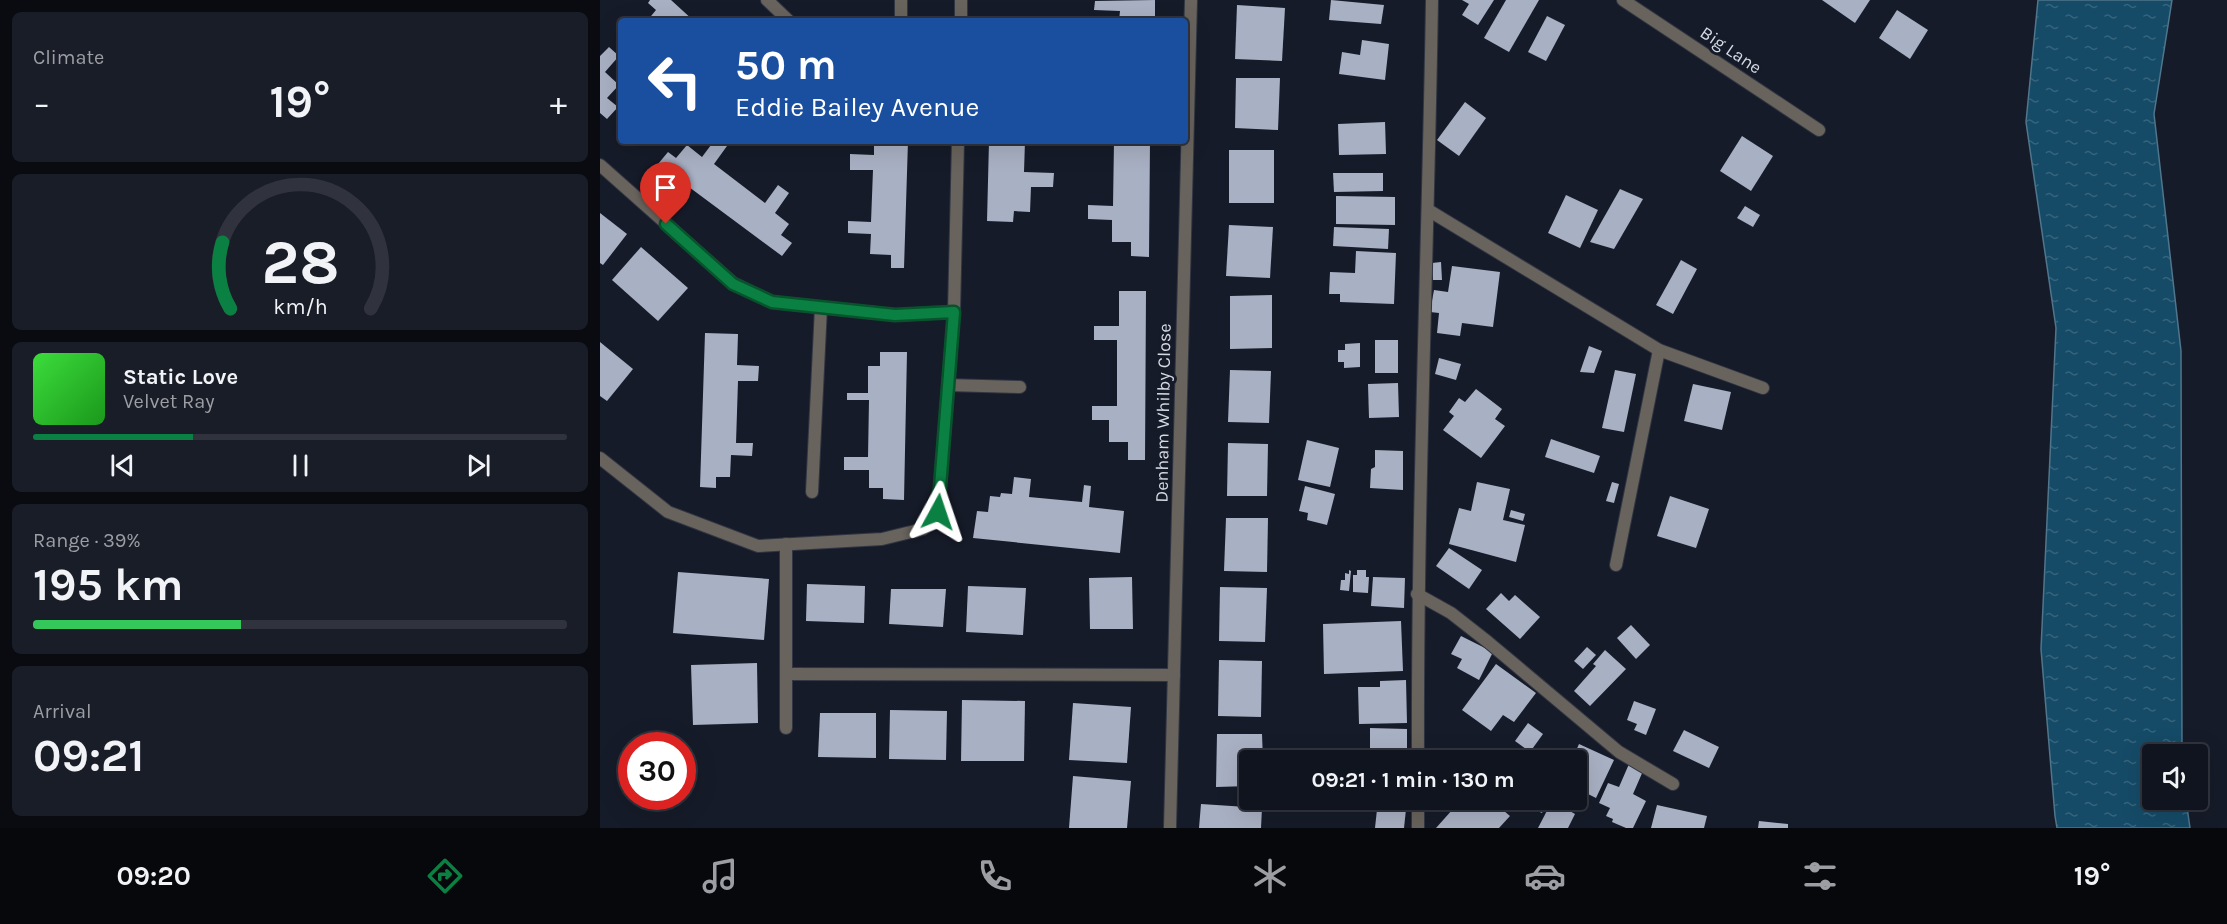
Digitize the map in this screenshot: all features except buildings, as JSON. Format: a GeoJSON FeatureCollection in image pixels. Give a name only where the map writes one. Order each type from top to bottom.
{"type":"FeatureCollection","features":[{"type":"Feature","properties":{"kind":"street"},"geometry":{"type":"LineString","coordinates":[[767,0],[786,18]]}},
{"type":"Feature","properties":{"kind":"street"},"geometry":{"type":"LineString","coordinates":[[901,0],[901,18]]}},
{"type":"Feature","properties":{"kind":"street"},"geometry":{"type":"LineString","coordinates":[[961,0],[961,18]]}},
{"type":"Feature","properties":{"kind":"street","name":"Denham Whilby Close"},"geometry":{"type":"LineString","coordinates":[[1188,119],[1191,0]]}},
{"type":"Feature","properties":{"kind":"street"},"geometry":{"type":"LineString","coordinates":[[1418,750],[1417,594],[1432,0]]}},
{"type":"Feature","properties":{"kind":"street","name":"Big Lane"},"geometry":{"type":"LineString","coordinates":[[1623,0],[1819,130]]}},
{"type":"Feature","properties":{"kind":"street"},"geometry":{"type":"LineString","coordinates":[[600,458],[668,512],[758,546],[882,539],[923,529],[932,522],[938,512],[954,312],[958,144]]}},
{"type":"Feature","properties":{"kind":"street","name":"Denham Whilby Close"},"geometry":{"type":"LineString","coordinates":[[1170,827],[1187,144]]}},
{"type":"Feature","properties":{"kind":"street"},"geometry":{"type":"LineString","coordinates":[[600,165],[733,284],[772,302],[895,315],[954,312]]}},
{"type":"Feature","properties":{"kind":"street"},"geometry":{"type":"LineString","coordinates":[[1428,210],[1659,350],[1763,388]]}},
{"type":"Feature","properties":{"kind":"street"},"geometry":{"type":"LineString","coordinates":[[812,492],[821,307]]}},
{"type":"Feature","properties":{"kind":"street"},"geometry":{"type":"LineString","coordinates":[[1616,565],[1659,350]]}},
{"type":"Feature","properties":{"kind":"street"},"geometry":{"type":"LineString","coordinates":[[948,385],[1020,387]]}},
{"type":"Feature","properties":{"kind":"street"},"geometry":{"type":"LineString","coordinates":[[786,544],[786,728]]}},
{"type":"Feature","properties":{"kind":"street"},"geometry":{"type":"LineString","coordinates":[[1417,594],[1451,613],[1619,752],[1673,784]]}},
{"type":"Feature","properties":{"kind":"street"},"geometry":{"type":"LineString","coordinates":[[786,674],[1174,675]]}},
{"type":"Feature","properties":{"kind":"street"},"geometry":{"type":"LineString","coordinates":[[1418,810],[1418,828]]}},
{"type":"Feature","properties":{"kind":"water"},"geometry":{"type":"Polygon","coordinates":[[[2038,0],[2172,0],[2154,114],[2181,351],[2182,744],[2142,744],[2142,810],[2187,810],[2190,828],[2057,828],[2041,649],[2056,328],[2026,122],[2038,0]]]}},
{"type":"Feature","properties":{"kind":"route"},"geometry":{"type":"LineString","coordinates":[[666,224],[733,284],[772,302],[895,315],[954,312],[938,512]]}}]}
